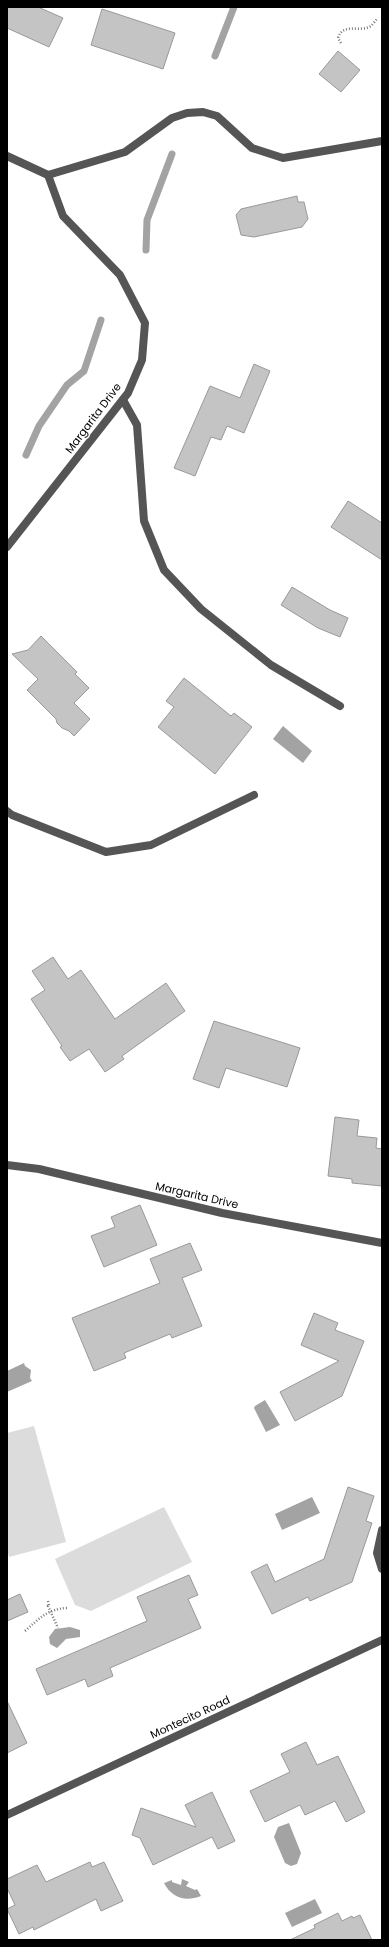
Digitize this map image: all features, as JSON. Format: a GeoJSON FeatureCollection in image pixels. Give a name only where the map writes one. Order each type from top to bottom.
{"type":"FeatureCollection","features":[{"type":"Feature","properties":{"kind":"street"},"geometry":{"type":"LineString","coordinates":[[7,156],[48,175],[125,152],[172,118],[186,114],[203,112],[217,116],[252,148],[283,158],[382,141]]}},
{"type":"Feature","properties":{"kind":"street","name":"Margarita Drive"},"geometry":{"type":"LineString","coordinates":[[7,547],[123,400],[128,393],[142,360],[145,323],[120,275],[63,216],[48,175]]}},
{"type":"Feature","properties":{"kind":"street"},"geometry":{"type":"LineString","coordinates":[[123,400],[137,425],[144,521],[164,570],[201,609],[271,665],[340,706]]}},
{"type":"Feature","properties":{"kind":"street"},"geometry":{"type":"LineString","coordinates":[[7,811],[12,815],[106,852],[151,845],[254,795]]}},
{"type":"Feature","properties":{"kind":"street","name":"Margarita Drive"},"geometry":{"type":"LineString","coordinates":[[7,1165],[39,1169],[222,1213],[382,1243]]}},
{"type":"Feature","properties":{"kind":"street"},"geometry":{"type":"LineString","coordinates":[[382,1530],[377,1553],[382,1569]]}},
{"type":"Feature","properties":{"kind":"street","name":"Montecito Road"},"geometry":{"type":"LineString","coordinates":[[7,1815],[382,1640]]}},
{"type":"Feature","properties":{"kind":"path"},"geometry":{"type":"LineString","coordinates":[[341,43],[338,38],[343,30],[370,27],[377,19]]}},
{"type":"Feature","properties":{"kind":"path"},"geometry":{"type":"LineString","coordinates":[[48,1602],[48,1606],[58,1628]]}},
{"type":"Feature","properties":{"kind":"path"},"geometry":{"type":"LineString","coordinates":[[45,1603],[48,1606]]}},
{"type":"Feature","properties":{"kind":"path"},"geometry":{"type":"LineString","coordinates":[[25,1631],[41,1616],[50,1611],[67,1608]]}},
{"type":"Feature","properties":{"kind":"shaded area"},"geometry":{"type":"Polygon","coordinates":[[[283,726],[312,751],[303,763],[273,739],[283,726]]]}},
{"type":"Feature","properties":{"kind":"shaded area"},"geometry":{"type":"Polygon","coordinates":[[[24,1363],[25,1366],[31,1370],[30,1378],[32,1381],[7,1392],[7,1371],[24,1363]]]}},
{"type":"Feature","properties":{"kind":"shaded area"},"geometry":{"type":"Polygon","coordinates":[[[265,1400],[280,1425],[266,1432],[254,1408],[265,1400]]]}},
{"type":"Feature","properties":{"kind":"shaded area"},"geometry":{"type":"Polygon","coordinates":[[[34,1426],[66,1542],[9,1557],[7,1549],[7,1433],[34,1426]]]}},
{"type":"Feature","properties":{"kind":"shaded area"},"geometry":{"type":"Polygon","coordinates":[[[312,1497],[320,1513],[282,1530],[275,1514],[312,1497]]]}},
{"type":"Feature","properties":{"kind":"shaded area"},"geometry":{"type":"Polygon","coordinates":[[[164,1507],[192,1562],[91,1611],[75,1605],[55,1559],[164,1507]]]}},
{"type":"Feature","properties":{"kind":"shaded area"},"geometry":{"type":"Polygon","coordinates":[[[70,1627],[80,1630],[80,1637],[66,1639],[57,1648],[50,1644],[49,1637],[55,1629],[70,1627]]]}},
{"type":"Feature","properties":{"kind":"shaded area"},"geometry":{"type":"Polygon","coordinates":[[[289,1823],[301,1853],[297,1864],[291,1866],[285,1863],[274,1837],[278,1827],[289,1823]]]}},
{"type":"Feature","properties":{"kind":"shaded area"},"geometry":{"type":"Polygon","coordinates":[[[182,1879],[189,1882],[186,1886],[195,1890],[197,1889],[201,1896],[190,1899],[180,1897],[171,1892],[164,1883],[172,1880],[172,1882],[181,1885],[182,1879]]]}},
{"type":"Feature","properties":{"kind":"shaded area"},"geometry":{"type":"Polygon","coordinates":[[[315,1899],[322,1913],[292,1927],[285,1913],[315,1899]]]}},
{"type":"Feature","properties":{"kind":"building"},"geometry":{"type":"Polygon","coordinates":[[[7,7],[38,7],[63,18],[49,47],[7,28],[7,7]]]}},
{"type":"Feature","properties":{"kind":"building"},"geometry":{"type":"Polygon","coordinates":[[[102,9],[175,33],[163,69],[91,45],[102,9]]]}},
{"type":"Feature","properties":{"kind":"building"},"geometry":{"type":"Polygon","coordinates":[[[338,51],[360,70],[341,92],[319,74],[338,51]]]}},
{"type":"Feature","properties":{"kind":"building"},"geometry":{"type":"Polygon","coordinates":[[[297,196],[298,202],[304,202],[308,219],[302,227],[254,237],[241,235],[236,215],[241,209],[297,196]]]}},
{"type":"Feature","properties":{"kind":"building"},"geometry":{"type":"Polygon","coordinates":[[[254,364],[270,371],[244,433],[227,426],[221,440],[211,437],[195,476],[174,468],[210,386],[240,398],[254,364]]]}},
{"type":"Feature","properties":{"kind":"building"},"geometry":{"type":"Polygon","coordinates":[[[348,501],[382,523],[382,560],[331,527],[348,501]]]}},
{"type":"Feature","properties":{"kind":"building"},"geometry":{"type":"Polygon","coordinates":[[[292,587],[330,610],[348,618],[340,637],[318,628],[281,605],[292,587]]]}},
{"type":"Feature","properties":{"kind":"building"},"geometry":{"type":"Polygon","coordinates":[[[41,636],[77,672],[75,674],[89,688],[74,703],[90,719],[74,736],[69,731],[62,728],[57,723],[56,719],[27,690],[38,679],[12,654],[28,650],[41,636]]]}},
{"type":"Feature","properties":{"kind":"building"},"geometry":{"type":"Polygon","coordinates":[[[184,678],[231,716],[234,713],[252,727],[215,774],[158,727],[174,707],[166,701],[184,678]]]}},
{"type":"Feature","properties":{"kind":"building"},"geometry":{"type":"Polygon","coordinates":[[[53,957],[68,979],[81,970],[115,1019],[166,983],[185,1011],[122,1056],[124,1059],[105,1072],[89,1049],[70,1061],[60,1047],[62,1046],[31,999],[45,990],[32,971],[53,957]]]}},
{"type":"Feature","properties":{"kind":"building"},"geometry":{"type":"Polygon","coordinates":[[[214,1021],[300,1048],[287,1087],[226,1068],[219,1088],[193,1079],[214,1021]]]}},
{"type":"Feature","properties":{"kind":"building"},"geometry":{"type":"Polygon","coordinates":[[[335,1117],[359,1120],[357,1136],[377,1138],[376,1148],[382,1149],[382,1186],[352,1183],[352,1179],[328,1176],[335,1117]]]}},
{"type":"Feature","properties":{"kind":"building"},"geometry":{"type":"Polygon","coordinates":[[[140,1205],[157,1245],[104,1267],[91,1236],[115,1227],[111,1217],[140,1205]]]}},
{"type":"Feature","properties":{"kind":"building"},"geometry":{"type":"Polygon","coordinates":[[[190,1243],[202,1270],[182,1278],[202,1326],[172,1338],[170,1334],[124,1353],[126,1358],[94,1371],[72,1318],[160,1283],[150,1259],[190,1243]]]}},
{"type":"Feature","properties":{"kind":"building"},"geometry":{"type":"Polygon","coordinates":[[[314,1313],[338,1323],[335,1330],[364,1341],[342,1396],[295,1421],[280,1392],[339,1361],[301,1345],[314,1313]]]}},
{"type":"Feature","properties":{"kind":"building"},"geometry":{"type":"Polygon","coordinates":[[[348,1487],[374,1496],[366,1521],[372,1523],[352,1582],[310,1601],[308,1597],[272,1614],[251,1572],[267,1564],[275,1582],[324,1559],[348,1487]]]}},
{"type":"Feature","properties":{"kind":"building"},"geometry":{"type":"Polygon","coordinates":[[[189,1575],[198,1595],[188,1599],[201,1628],[110,1668],[113,1676],[88,1687],[85,1679],[47,1695],[36,1669],[147,1621],[137,1597],[189,1575]]]}},
{"type":"Feature","properties":{"kind":"building"},"geometry":{"type":"Polygon","coordinates":[[[20,1594],[28,1612],[7,1621],[7,1600],[20,1594]]]}},
{"type":"Feature","properties":{"kind":"building"},"geometry":{"type":"Polygon","coordinates":[[[7,1701],[27,1743],[7,1753],[7,1701]]]}},
{"type":"Feature","properties":{"kind":"building"},"geometry":{"type":"Polygon","coordinates":[[[306,1742],[317,1765],[338,1756],[365,1812],[346,1822],[335,1801],[305,1815],[300,1805],[265,1822],[250,1791],[290,1772],[281,1754],[306,1742]]]}},
{"type":"Feature","properties":{"kind":"building"},"geometry":{"type":"Polygon","coordinates":[[[212,1792],[235,1841],[218,1849],[212,1837],[153,1865],[140,1838],[132,1835],[141,1808],[196,1827],[185,1805],[212,1792]]]}},
{"type":"Feature","properties":{"kind":"building"},"geometry":{"type":"Polygon","coordinates":[[[90,1862],[92,1867],[104,1862],[123,1901],[101,1911],[96,1899],[34,1930],[33,1927],[19,1934],[7,1909],[15,1905],[7,1888],[7,1879],[37,1865],[46,1882],[90,1862]]]}},
{"type":"Feature","properties":{"kind":"building"},"geometry":{"type":"Polygon","coordinates":[[[338,1913],[342,1921],[352,1916],[353,1918],[360,1915],[372,1940],[290,1940],[315,1928],[314,1925],[338,1913]]]}},
{"type":"Feature","properties":{"kind":"waterway"},"geometry":{"type":"LineString","coordinates":[[215,56],[234,7]]}},
{"type":"Feature","properties":{"kind":"waterway"},"geometry":{"type":"LineString","coordinates":[[146,250],[147,220],[172,154]]}},
{"type":"Feature","properties":{"kind":"waterway"},"geometry":{"type":"LineString","coordinates":[[26,455],[39,426],[67,385],[84,371],[101,320]]}}]}
